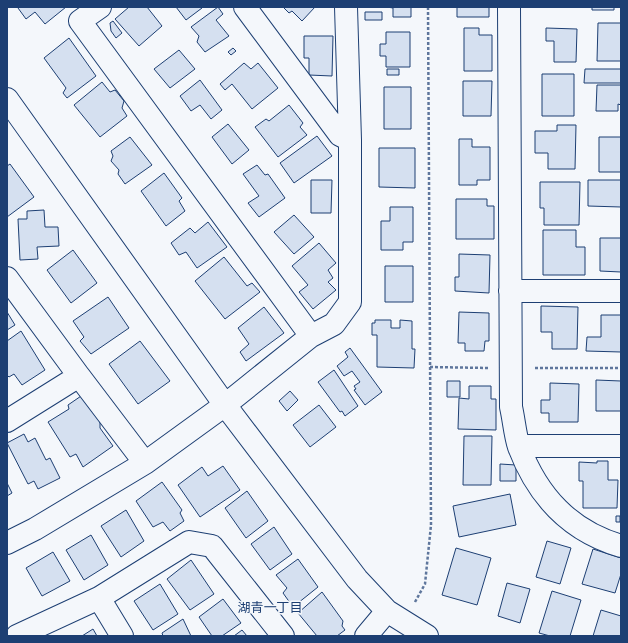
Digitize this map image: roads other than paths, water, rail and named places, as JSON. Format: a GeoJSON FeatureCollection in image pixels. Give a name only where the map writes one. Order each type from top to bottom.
{"type":"FeatureCollection","features":[{"type":"Feature","properties":{"kind":"street"},"geometry":{"type":"LineString","coordinates":[[100,7],[80,22],[311,336]]}},
{"type":"Feature","properties":{"kind":"street"},"geometry":{"type":"LineString","coordinates":[[245,7],[340,136],[350,140]]}},
{"type":"Feature","properties":{"kind":"street"},"geometry":{"type":"LineString","coordinates":[[7,543],[35,530],[145,464],[225,405],[311,336],[334,324],[350,302],[350,140],[346,7]]}},
{"type":"Feature","properties":{"kind":"street"},"geometry":{"type":"LineString","coordinates":[[509,7],[511,408],[519,446],[539,488],[564,517],[601,540],[621,546]]}},
{"type":"Feature","properties":{"kind":"street"},"geometry":{"type":"LineString","coordinates":[[7,99],[225,405],[357,579],[395,616],[428,636]]}},
{"type":"Feature","properties":{"kind":"street"},"geometry":{"type":"LineString","coordinates":[[7,278],[145,464]]}},
{"type":"Feature","properties":{"kind":"street"},"geometry":{"type":"LineString","coordinates":[[510,291],[621,291]]}},
{"type":"Feature","properties":{"kind":"street"},"geometry":{"type":"LineString","coordinates":[[7,421],[79,376]]}},
{"type":"Feature","properties":{"kind":"street"},"geometry":{"type":"LineString","coordinates":[[519,446],[621,446]]}},
{"type":"Feature","properties":{"kind":"street"},"geometry":{"type":"LineString","coordinates":[[17,636],[99,598],[189,542],[212,546],[284,636]]}},
{"type":"Feature","properties":{"kind":"street"},"geometry":{"type":"LineString","coordinates":[[99,598],[122,636]]}},
{"type":"Feature","properties":{"kind":"street"},"geometry":{"type":"LineString","coordinates":[[366,636],[395,616]]}},
{"type":"Feature","properties":{"kind":"district","name":"湖青一丁目"},"geometry":{"type":"Point","coordinates":[270,607]}}]}
